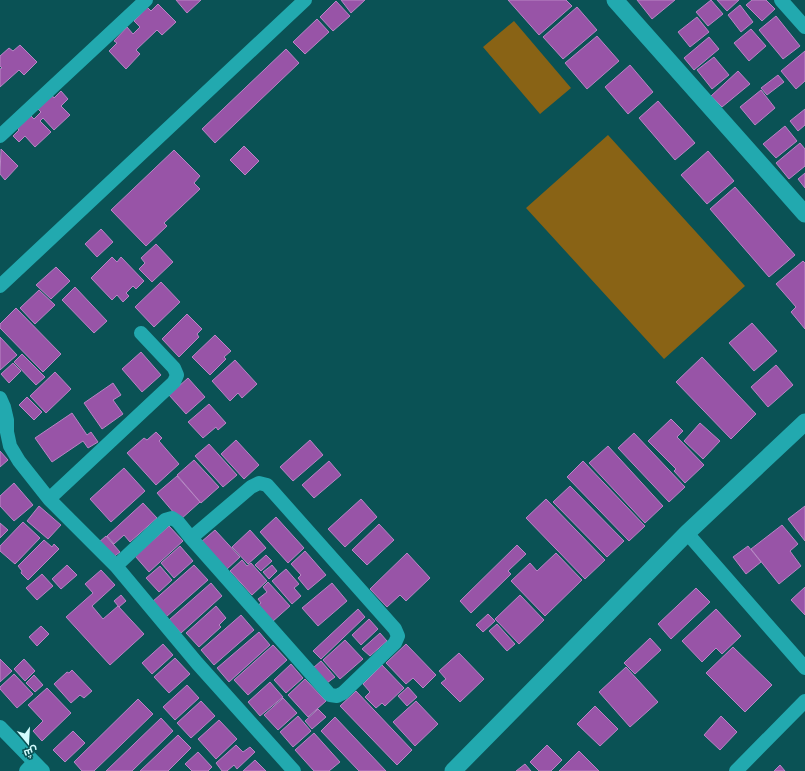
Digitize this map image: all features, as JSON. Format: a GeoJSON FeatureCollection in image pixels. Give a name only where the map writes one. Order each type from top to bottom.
{"type":"FeatureCollection","features":[{"type":"Feature","properties":{"kind":"street"},"geometry":{"type":"LineString","coordinates":[[0,136],[146,0]]}},
{"type":"Feature","properties":{"kind":"street"},"geometry":{"type":"LineString","coordinates":[[0,286],[305,0]]}},
{"type":"Feature","properties":{"kind":"street"},"geometry":{"type":"LineString","coordinates":[[615,0],[805,214]]}},
{"type":"Feature","properties":{"kind":"street"},"geometry":{"type":"LineString","coordinates":[[781,0],[805,27]]}},
{"type":"Feature","properties":{"kind":"street"},"geometry":{"type":"LineString","coordinates":[[49,499],[174,382],[177,375],[174,368],[141,333]]}},
{"type":"Feature","properties":{"kind":"street"},"geometry":{"type":"LineString","coordinates":[[0,398],[8,420],[7,432],[10,446],[19,461],[49,499],[116,566],[197,663],[294,771]]}},
{"type":"Feature","properties":{"kind":"street"},"geometry":{"type":"LineString","coordinates":[[453,771],[687,533],[805,422]]}},
{"type":"Feature","properties":{"kind":"street"},"geometry":{"type":"LineString","coordinates":[[116,566],[165,520],[172,518],[178,522],[191,538],[330,695],[337,696],[343,693],[395,644],[398,636],[396,629],[267,485],[259,483],[251,487],[191,538]]}},
{"type":"Feature","properties":{"kind":"street"},"geometry":{"type":"LineString","coordinates":[[687,533],[805,668]]}},
{"type":"Feature","properties":{"kind":"street"},"geometry":{"type":"LineString","coordinates":[[736,771],[805,701]]}},
{"type":"Feature","properties":{"kind":"street"},"geometry":{"type":"LineString","coordinates":[[0,727],[34,768]]}},
{"type":"Feature","properties":{"kind":"shaded area"},"geometry":{"type":"Polygon","coordinates":[[[514,21],[571,88],[540,114],[483,47],[514,21]]]}},
{"type":"Feature","properties":{"kind":"shaded area"},"geometry":{"type":"Polygon","coordinates":[[[608,135],[745,286],[664,359],[526,208],[608,135]]]}},
{"type":"Feature","properties":{"kind":"building"},"geometry":{"type":"Polygon","coordinates":[[[176,0],[201,0],[187,13],[176,0]]]}},
{"type":"Feature","properties":{"kind":"building"},"geometry":{"type":"Polygon","coordinates":[[[341,0],[365,0],[351,13],[341,0]]]}},
{"type":"Feature","properties":{"kind":"building"},"geometry":{"type":"Polygon","coordinates":[[[508,0],[566,0],[572,6],[539,35],[508,0]]]}},
{"type":"Feature","properties":{"kind":"building"},"geometry":{"type":"Polygon","coordinates":[[[637,0],[675,0],[652,19],[637,0]]]}},
{"type":"Feature","properties":{"kind":"building"},"geometry":{"type":"Polygon","coordinates":[[[711,0],[723,14],[708,26],[696,12],[711,0]]]}},
{"type":"Feature","properties":{"kind":"building"},"geometry":{"type":"Polygon","coordinates":[[[717,0],[739,0],[727,11],[717,0]]]}},
{"type":"Feature","properties":{"kind":"building"},"geometry":{"type":"Polygon","coordinates":[[[752,0],[766,0],[775,9],[762,21],[746,5],[752,0]]]}},
{"type":"Feature","properties":{"kind":"building"},"geometry":{"type":"Polygon","coordinates":[[[336,1],[350,16],[333,31],[320,17],[336,1]]]}},
{"type":"Feature","properties":{"kind":"building"},"geometry":{"type":"Polygon","coordinates":[[[158,4],[176,22],[162,35],[157,30],[136,50],[140,54],[126,69],[109,51],[117,43],[114,41],[127,27],[133,34],[140,27],[134,21],[147,7],[151,11],[158,4]]]}},
{"type":"Feature","properties":{"kind":"building"},"geometry":{"type":"Polygon","coordinates":[[[740,5],[753,22],[741,32],[728,15],[740,5]]]}},
{"type":"Feature","properties":{"kind":"building"},"geometry":{"type":"Polygon","coordinates":[[[577,7],[597,30],[563,59],[543,37],[577,7]]]}},
{"type":"Feature","properties":{"kind":"building"},"geometry":{"type":"Polygon","coordinates":[[[776,16],[800,46],[783,59],[759,30],[776,16]]]}},
{"type":"Feature","properties":{"kind":"building"},"geometry":{"type":"Polygon","coordinates":[[[697,17],[709,32],[690,47],[678,32],[697,17]]]}},
{"type":"Feature","properties":{"kind":"building"},"geometry":{"type":"Polygon","coordinates":[[[317,19],[329,32],[305,54],[293,42],[317,19]]]}},
{"type":"Feature","properties":{"kind":"building"},"geometry":{"type":"Polygon","coordinates":[[[751,29],[766,46],[749,61],[734,43],[751,29]]]}},
{"type":"Feature","properties":{"kind":"building"},"geometry":{"type":"Polygon","coordinates":[[[597,36],[619,61],[587,89],[565,63],[597,36]]]}},
{"type":"Feature","properties":{"kind":"building"},"geometry":{"type":"Polygon","coordinates":[[[709,37],[719,49],[694,70],[684,58],[709,37]]]}},
{"type":"Feature","properties":{"kind":"building"},"geometry":{"type":"Polygon","coordinates":[[[20,45],[37,62],[24,75],[19,70],[0,87],[0,69],[2,68],[0,66],[0,56],[9,48],[13,51],[20,45]]]}},
{"type":"Feature","properties":{"kind":"building"},"geometry":{"type":"Polygon","coordinates":[[[286,49],[299,63],[215,143],[202,129],[286,49]]]}},
{"type":"Feature","properties":{"kind":"building"},"geometry":{"type":"Polygon","coordinates":[[[805,51],[805,81],[796,89],[781,71],[805,51]]]}},
{"type":"Feature","properties":{"kind":"building"},"geometry":{"type":"Polygon","coordinates":[[[714,57],[729,75],[712,89],[697,70],[714,57]]]}},
{"type":"Feature","properties":{"kind":"building"},"geometry":{"type":"Polygon","coordinates":[[[630,65],[653,92],[628,114],[605,87],[630,65]]]}},
{"type":"Feature","properties":{"kind":"building"},"geometry":{"type":"Polygon","coordinates":[[[738,71],[750,84],[722,107],[711,96],[738,71]]]}},
{"type":"Feature","properties":{"kind":"building"},"geometry":{"type":"Polygon","coordinates":[[[778,75],[784,82],[767,95],[761,88],[778,75]]]}},
{"type":"Feature","properties":{"kind":"building"},"geometry":{"type":"Polygon","coordinates":[[[761,90],[775,108],[755,125],[740,107],[761,90]]]}},
{"type":"Feature","properties":{"kind":"building"},"geometry":{"type":"Polygon","coordinates":[[[61,91],[68,99],[61,106],[70,115],[54,130],[43,118],[40,121],[51,132],[35,147],[25,136],[19,142],[13,136],[19,130],[16,127],[30,115],[34,119],[41,112],[36,107],[51,94],[54,98],[61,91]]]}},
{"type":"Feature","properties":{"kind":"building"},"geometry":{"type":"Polygon","coordinates":[[[658,101],[695,143],[675,160],[639,118],[658,101]]]}},
{"type":"Feature","properties":{"kind":"building"},"geometry":{"type":"Polygon","coordinates":[[[805,109],[805,125],[798,131],[790,121],[805,109]]]}},
{"type":"Feature","properties":{"kind":"building"},"geometry":{"type":"Polygon","coordinates":[[[785,126],[797,141],[776,158],[763,144],[785,126]]]}},
{"type":"Feature","properties":{"kind":"building"},"geometry":{"type":"Polygon","coordinates":[[[800,143],[805,149],[805,166],[789,179],[776,163],[800,143]]]}},
{"type":"Feature","properties":{"kind":"building"},"geometry":{"type":"Polygon","coordinates":[[[244,146],[259,161],[245,175],[230,160],[244,146]]]}},
{"type":"Feature","properties":{"kind":"building"},"geometry":{"type":"Polygon","coordinates":[[[1,149],[18,166],[5,180],[0,174],[1,149]]]}},
{"type":"Feature","properties":{"kind":"building"},"geometry":{"type":"Polygon","coordinates":[[[174,150],[200,176],[194,183],[200,189],[164,223],[167,226],[146,246],[111,210],[174,150]]]}},
{"type":"Feature","properties":{"kind":"building"},"geometry":{"type":"Polygon","coordinates":[[[708,151],[734,181],[707,204],[681,175],[708,151]]]}},
{"type":"Feature","properties":{"kind":"building"},"geometry":{"type":"Polygon","coordinates":[[[805,173],[805,188],[798,179],[805,173]]]}},
{"type":"Feature","properties":{"kind":"building"},"geometry":{"type":"Polygon","coordinates":[[[735,187],[795,255],[769,277],[710,209],[735,187]]]}},
{"type":"Feature","properties":{"kind":"building"},"geometry":{"type":"Polygon","coordinates":[[[101,229],[113,242],[97,257],[85,244],[101,229]]]}},
{"type":"Feature","properties":{"kind":"building"},"geometry":{"type":"Polygon","coordinates":[[[156,244],[173,262],[152,282],[139,269],[145,263],[141,258],[156,244]]]}},
{"type":"Feature","properties":{"kind":"building"},"geometry":{"type":"Polygon","coordinates":[[[112,257],[117,262],[121,257],[144,281],[136,289],[133,286],[126,293],[129,296],[123,302],[117,295],[112,300],[91,278],[112,257]]]}},
{"type":"Feature","properties":{"kind":"building"},"geometry":{"type":"Polygon","coordinates":[[[803,261],[805,263],[805,329],[791,312],[796,307],[776,284],[803,261]]]}},
{"type":"Feature","properties":{"kind":"building"},"geometry":{"type":"Polygon","coordinates":[[[56,267],[70,281],[51,299],[36,285],[56,267]]]}},
{"type":"Feature","properties":{"kind":"building"},"geometry":{"type":"Polygon","coordinates":[[[161,282],[180,302],[154,327],[135,307],[161,282]]]}},
{"type":"Feature","properties":{"kind":"building"},"geometry":{"type":"Polygon","coordinates":[[[75,287],[107,321],[94,333],[62,300],[75,287]]]}},
{"type":"Feature","properties":{"kind":"building"},"geometry":{"type":"Polygon","coordinates":[[[39,290],[55,305],[35,324],[20,308],[39,290]]]}},
{"type":"Feature","properties":{"kind":"building"},"geometry":{"type":"Polygon","coordinates":[[[16,308],[61,354],[43,372],[0,328],[0,324],[16,308]]]}},
{"type":"Feature","properties":{"kind":"building"},"geometry":{"type":"Polygon","coordinates":[[[187,314],[202,329],[197,334],[199,337],[179,357],[162,339],[187,314]]]}},
{"type":"Feature","properties":{"kind":"building"},"geometry":{"type":"Polygon","coordinates":[[[752,323],[777,351],[754,371],[729,343],[752,323]]]}},
{"type":"Feature","properties":{"kind":"building"},"geometry":{"type":"Polygon","coordinates":[[[215,335],[231,351],[224,357],[226,359],[210,375],[192,357],[215,335]]]}},
{"type":"Feature","properties":{"kind":"building"},"geometry":{"type":"Polygon","coordinates":[[[0,337],[17,355],[0,370],[0,337]]]}},
{"type":"Feature","properties":{"kind":"building"},"geometry":{"type":"Polygon","coordinates":[[[141,352],[161,375],[142,392],[122,369],[141,352]]]}},
{"type":"Feature","properties":{"kind":"building"},"geometry":{"type":"Polygon","coordinates":[[[22,354],[45,377],[36,385],[14,362],[22,354]]]}},
{"type":"Feature","properties":{"kind":"building"},"geometry":{"type":"Polygon","coordinates":[[[702,357],[756,414],[731,439],[676,382],[702,357]]]}},
{"type":"Feature","properties":{"kind":"building"},"geometry":{"type":"Polygon","coordinates":[[[235,360],[257,384],[242,398],[238,393],[230,401],[212,381],[235,360]]]}},
{"type":"Feature","properties":{"kind":"building"},"geometry":{"type":"Polygon","coordinates":[[[13,363],[21,371],[9,383],[1,374],[13,363]]]}},
{"type":"Feature","properties":{"kind":"building"},"geometry":{"type":"Polygon","coordinates":[[[776,365],[793,385],[768,407],[751,387],[776,365]]]}},
{"type":"Feature","properties":{"kind":"building"},"geometry":{"type":"Polygon","coordinates":[[[55,372],[71,389],[46,413],[30,396],[55,372]]]}},
{"type":"Feature","properties":{"kind":"building"},"geometry":{"type":"Polygon","coordinates":[[[188,378],[205,397],[186,414],[169,395],[188,378]]]}},
{"type":"Feature","properties":{"kind":"building"},"geometry":{"type":"Polygon","coordinates":[[[113,383],[121,395],[113,400],[123,414],[102,429],[84,403],[113,383]]]}},
{"type":"Feature","properties":{"kind":"building"},"geometry":{"type":"Polygon","coordinates":[[[27,397],[42,412],[34,420],[19,405],[27,397]]]}},
{"type":"Feature","properties":{"kind":"building"},"geometry":{"type":"Polygon","coordinates":[[[209,404],[226,423],[218,430],[216,427],[203,438],[188,422],[209,404]]]}},
{"type":"Feature","properties":{"kind":"building"},"geometry":{"type":"Polygon","coordinates":[[[72,413],[87,435],[91,432],[98,442],[88,448],[83,441],[52,462],[35,438],[72,413]]]}},
{"type":"Feature","properties":{"kind":"building"},"geometry":{"type":"Polygon","coordinates":[[[671,419],[683,431],[677,437],[704,465],[685,483],[674,471],[676,469],[648,441],[671,419]]]}},
{"type":"Feature","properties":{"kind":"building"},"geometry":{"type":"Polygon","coordinates":[[[700,423],[720,441],[703,459],[684,441],[700,423]]]}},
{"type":"Feature","properties":{"kind":"building"},"geometry":{"type":"Polygon","coordinates":[[[156,432],[162,438],[159,441],[179,464],[156,485],[127,453],[144,438],[147,440],[156,432]]]}},
{"type":"Feature","properties":{"kind":"building"},"geometry":{"type":"Polygon","coordinates":[[[634,433],[685,487],[669,502],[618,448],[634,433]]]}},
{"type":"Feature","properties":{"kind":"building"},"geometry":{"type":"Polygon","coordinates":[[[236,440],[259,465],[244,479],[221,454],[236,440]]]}},
{"type":"Feature","properties":{"kind":"building"},"geometry":{"type":"Polygon","coordinates":[[[310,440],[323,455],[293,481],[280,467],[310,440]]]}},
{"type":"Feature","properties":{"kind":"building"},"geometry":{"type":"Polygon","coordinates":[[[209,444],[237,475],[223,487],[195,456],[209,444]]]}},
{"type":"Feature","properties":{"kind":"building"},"geometry":{"type":"Polygon","coordinates":[[[608,446],[663,506],[645,523],[589,463],[608,446]]]}},
{"type":"Feature","properties":{"kind":"building"},"geometry":{"type":"Polygon","coordinates":[[[0,451],[8,460],[0,467],[0,451]]]}},
{"type":"Feature","properties":{"kind":"building"},"geometry":{"type":"Polygon","coordinates":[[[194,460],[219,487],[201,503],[177,475],[194,460]]]}},
{"type":"Feature","properties":{"kind":"building"},"geometry":{"type":"Polygon","coordinates":[[[329,461],[341,475],[314,498],[302,485],[329,461]]]}},
{"type":"Feature","properties":{"kind":"building"},"geometry":{"type":"Polygon","coordinates":[[[583,461],[645,526],[629,541],[567,477],[583,461]]]}},
{"type":"Feature","properties":{"kind":"building"},"geometry":{"type":"Polygon","coordinates":[[[124,468],[145,491],[111,522],[90,499],[124,468]]]}},
{"type":"Feature","properties":{"kind":"building"},"geometry":{"type":"Polygon","coordinates":[[[177,476],[200,502],[180,520],[157,493],[177,476]]]}},
{"type":"Feature","properties":{"kind":"building"},"geometry":{"type":"Polygon","coordinates":[[[14,483],[33,505],[14,521],[0,506],[0,496],[14,483]]]}},
{"type":"Feature","properties":{"kind":"building"},"geometry":{"type":"Polygon","coordinates":[[[570,486],[624,541],[607,557],[553,502],[570,486]]]}},
{"type":"Feature","properties":{"kind":"building"},"geometry":{"type":"Polygon","coordinates":[[[361,499],[377,517],[345,547],[328,529],[361,499]]]}},
{"type":"Feature","properties":{"kind":"building"},"geometry":{"type":"Polygon","coordinates":[[[546,499],[605,560],[585,579],[526,518],[546,499]]]}},
{"type":"Feature","properties":{"kind":"building"},"geometry":{"type":"Polygon","coordinates":[[[143,503],[157,518],[130,542],[124,535],[114,544],[107,536],[143,503]]]}},
{"type":"Feature","properties":{"kind":"building"},"geometry":{"type":"Polygon","coordinates":[[[39,506],[61,525],[48,539],[27,521],[39,506]]]}},
{"type":"Feature","properties":{"kind":"building"},"geometry":{"type":"Polygon","coordinates":[[[805,506],[805,541],[788,519],[805,506]]]}},
{"type":"Feature","properties":{"kind":"building"},"geometry":{"type":"Polygon","coordinates":[[[276,517],[304,548],[288,563],[260,532],[276,517]]]}},
{"type":"Feature","properties":{"kind":"building"},"geometry":{"type":"Polygon","coordinates":[[[23,522],[40,538],[15,564],[0,551],[0,546],[23,522]]]}},
{"type":"Feature","properties":{"kind":"building"},"geometry":{"type":"Polygon","coordinates":[[[0,523],[8,530],[0,538],[0,523]]]}},
{"type":"Feature","properties":{"kind":"building"},"geometry":{"type":"Polygon","coordinates":[[[379,524],[394,540],[367,565],[352,550],[379,524]]]}},
{"type":"Feature","properties":{"kind":"building"},"geometry":{"type":"Polygon","coordinates":[[[782,525],[798,544],[790,551],[801,566],[779,584],[751,549],[782,525]]]}},
{"type":"Feature","properties":{"kind":"building"},"geometry":{"type":"Polygon","coordinates":[[[169,526],[183,541],[149,572],[135,556],[169,526]]]}},
{"type":"Feature","properties":{"kind":"building"},"geometry":{"type":"Polygon","coordinates":[[[215,530],[240,557],[226,570],[201,542],[215,530]]]}},
{"type":"Feature","properties":{"kind":"building"},"geometry":{"type":"Polygon","coordinates":[[[250,530],[266,548],[248,564],[232,547],[250,530]]]}},
{"type":"Feature","properties":{"kind":"building"},"geometry":{"type":"Polygon","coordinates":[[[106,536],[120,552],[112,558],[98,543],[106,536]]]}},
{"type":"Feature","properties":{"kind":"building"},"geometry":{"type":"Polygon","coordinates":[[[44,540],[52,547],[54,544],[59,549],[28,580],[21,573],[22,571],[18,566],[44,540]]]}},
{"type":"Feature","properties":{"kind":"building"},"geometry":{"type":"Polygon","coordinates":[[[517,545],[526,554],[508,571],[511,574],[471,613],[460,601],[517,545]]]}},
{"type":"Feature","properties":{"kind":"building"},"geometry":{"type":"Polygon","coordinates":[[[180,546],[193,561],[174,578],[161,563],[180,546]]]}},
{"type":"Feature","properties":{"kind":"building"},"geometry":{"type":"Polygon","coordinates":[[[748,546],[761,562],[746,574],[733,557],[748,546]]]}},
{"type":"Feature","properties":{"kind":"building"},"geometry":{"type":"Polygon","coordinates":[[[305,551],[326,575],[308,590],[298,578],[301,575],[291,564],[305,551]]]}},
{"type":"Feature","properties":{"kind":"building"},"geometry":{"type":"Polygon","coordinates":[[[407,553],[430,578],[406,601],[400,595],[387,607],[370,589],[407,553]]]}},
{"type":"Feature","properties":{"kind":"building"},"geometry":{"type":"Polygon","coordinates":[[[556,553],[582,580],[545,616],[511,581],[530,563],[537,571],[556,553]]]}},
{"type":"Feature","properties":{"kind":"building"},"geometry":{"type":"Polygon","coordinates":[[[266,555],[272,561],[261,571],[255,565],[266,555]]]}},
{"type":"Feature","properties":{"kind":"building"},"geometry":{"type":"Polygon","coordinates":[[[242,560],[247,566],[251,563],[267,581],[252,595],[230,571],[242,560]]]}},
{"type":"Feature","properties":{"kind":"building"},"geometry":{"type":"Polygon","coordinates":[[[67,565],[77,575],[61,589],[52,579],[67,565]]]}},
{"type":"Feature","properties":{"kind":"building"},"geometry":{"type":"Polygon","coordinates":[[[194,565],[208,580],[166,617],[152,602],[194,565]]]}},
{"type":"Feature","properties":{"kind":"building"},"geometry":{"type":"Polygon","coordinates":[[[272,565],[277,571],[269,579],[263,572],[272,565]]]}},
{"type":"Feature","properties":{"kind":"building"},"geometry":{"type":"Polygon","coordinates":[[[160,566],[172,580],[159,592],[146,578],[160,566]]]}},
{"type":"Feature","properties":{"kind":"building"},"geometry":{"type":"Polygon","coordinates":[[[286,569],[299,584],[294,588],[301,596],[292,604],[272,581],[286,569]]]}},
{"type":"Feature","properties":{"kind":"building"},"geometry":{"type":"Polygon","coordinates":[[[101,570],[115,585],[92,606],[103,619],[118,606],[144,634],[110,665],[66,617],[93,593],[85,584],[101,570]]]}},
{"type":"Feature","properties":{"kind":"building"},"geometry":{"type":"Polygon","coordinates":[[[42,574],[53,586],[37,600],[26,588],[42,574]]]}},
{"type":"Feature","properties":{"kind":"building"},"geometry":{"type":"Polygon","coordinates":[[[268,582],[290,606],[272,622],[257,606],[261,603],[258,599],[267,592],[263,587],[268,582]]]}},
{"type":"Feature","properties":{"kind":"building"},"geometry":{"type":"Polygon","coordinates":[[[211,583],[222,596],[181,633],[169,620],[211,583]]]}},
{"type":"Feature","properties":{"kind":"building"},"geometry":{"type":"Polygon","coordinates":[[[332,583],[347,601],[318,626],[302,608],[332,583]]]}},
{"type":"Feature","properties":{"kind":"building"},"geometry":{"type":"Polygon","coordinates":[[[805,587],[805,615],[791,600],[805,587]]]}},
{"type":"Feature","properties":{"kind":"building"},"geometry":{"type":"Polygon","coordinates":[[[696,588],[710,602],[671,639],[658,624],[696,588]]]}},
{"type":"Feature","properties":{"kind":"building"},"geometry":{"type":"Polygon","coordinates":[[[121,595],[126,601],[119,607],[114,601],[121,595]]]}},
{"type":"Feature","properties":{"kind":"building"},"geometry":{"type":"Polygon","coordinates":[[[520,595],[544,620],[519,644],[495,619],[520,595]]]}},
{"type":"Feature","properties":{"kind":"building"},"geometry":{"type":"Polygon","coordinates":[[[216,606],[226,618],[219,625],[221,627],[199,647],[186,633],[216,606]]]}},
{"type":"Feature","properties":{"kind":"building"},"geometry":{"type":"Polygon","coordinates":[[[358,609],[365,617],[321,659],[313,651],[358,609]]]}},
{"type":"Feature","properties":{"kind":"building"},"geometry":{"type":"Polygon","coordinates":[[[716,609],[741,636],[722,654],[716,648],[702,662],[682,641],[716,609]]]}},
{"type":"Feature","properties":{"kind":"building"},"geometry":{"type":"Polygon","coordinates":[[[488,614],[495,621],[483,632],[476,625],[488,614]]]}},
{"type":"Feature","properties":{"kind":"building"},"geometry":{"type":"Polygon","coordinates":[[[241,615],[254,630],[214,665],[201,650],[241,615]]]}},
{"type":"Feature","properties":{"kind":"building"},"geometry":{"type":"Polygon","coordinates":[[[369,619],[378,629],[361,645],[352,635],[369,619]]]}},
{"type":"Feature","properties":{"kind":"building"},"geometry":{"type":"Polygon","coordinates":[[[497,624],[515,644],[507,651],[489,631],[497,624]]]}},
{"type":"Feature","properties":{"kind":"building"},"geometry":{"type":"Polygon","coordinates":[[[41,626],[49,634],[37,646],[29,637],[41,626]]]}},
{"type":"Feature","properties":{"kind":"building"},"geometry":{"type":"Polygon","coordinates":[[[259,632],[270,645],[229,682],[217,668],[259,632]]]}},
{"type":"Feature","properties":{"kind":"building"},"geometry":{"type":"Polygon","coordinates":[[[380,633],[387,641],[370,656],[362,649],[380,633]]]}},
{"type":"Feature","properties":{"kind":"building"},"geometry":{"type":"Polygon","coordinates":[[[650,638],[661,650],[635,674],[624,663],[650,638]]]}},
{"type":"Feature","properties":{"kind":"building"},"geometry":{"type":"Polygon","coordinates":[[[345,640],[363,659],[340,679],[323,660],[345,640]]]}},
{"type":"Feature","properties":{"kind":"building"},"geometry":{"type":"Polygon","coordinates":[[[163,644],[173,655],[152,674],[142,663],[163,644]]]}},
{"type":"Feature","properties":{"kind":"building"},"geometry":{"type":"Polygon","coordinates":[[[406,644],[436,675],[423,688],[413,678],[406,684],[386,663],[406,644]]]}},
{"type":"Feature","properties":{"kind":"building"},"geometry":{"type":"Polygon","coordinates":[[[273,645],[287,660],[248,695],[234,680],[273,645]]]}},
{"type":"Feature","properties":{"kind":"building"},"geometry":{"type":"Polygon","coordinates":[[[733,647],[772,685],[745,712],[706,673],[733,647]]]}},
{"type":"Feature","properties":{"kind":"building"},"geometry":{"type":"Polygon","coordinates":[[[459,653],[484,679],[460,702],[441,683],[446,679],[439,671],[459,653]]]}},
{"type":"Feature","properties":{"kind":"building"},"geometry":{"type":"Polygon","coordinates":[[[175,658],[190,674],[169,693],[154,677],[175,658]]]}},
{"type":"Feature","properties":{"kind":"building"},"geometry":{"type":"Polygon","coordinates":[[[0,659],[12,671],[0,682],[0,659]]]}},
{"type":"Feature","properties":{"kind":"building"},"geometry":{"type":"Polygon","coordinates":[[[24,659],[35,671],[25,681],[14,669],[24,659]]]}},
{"type":"Feature","properties":{"kind":"building"},"geometry":{"type":"Polygon","coordinates":[[[321,661],[335,677],[327,683],[313,668],[321,661]]]}},
{"type":"Feature","properties":{"kind":"building"},"geometry":{"type":"Polygon","coordinates":[[[291,664],[303,678],[286,693],[274,680],[291,664]]]}},
{"type":"Feature","properties":{"kind":"building"},"geometry":{"type":"Polygon","coordinates":[[[382,665],[404,688],[385,706],[382,703],[376,708],[365,697],[370,692],[363,684],[382,665]]]}},
{"type":"Feature","properties":{"kind":"building"},"geometry":{"type":"Polygon","coordinates":[[[626,667],[658,702],[630,727],[599,692],[626,667]]]}},
{"type":"Feature","properties":{"kind":"building"},"geometry":{"type":"Polygon","coordinates":[[[72,670],[92,691],[84,698],[80,695],[71,703],[54,684],[67,672],[69,673],[72,670]]]}},
{"type":"Feature","properties":{"kind":"building"},"geometry":{"type":"Polygon","coordinates":[[[14,674],[33,694],[17,708],[0,689],[0,687],[14,674]]]}},
{"type":"Feature","properties":{"kind":"building"},"geometry":{"type":"Polygon","coordinates":[[[34,675],[43,685],[35,692],[26,683],[34,675]]]}},
{"type":"Feature","properties":{"kind":"building"},"geometry":{"type":"Polygon","coordinates":[[[305,679],[326,701],[308,717],[288,695],[305,679]]]}},
{"type":"Feature","properties":{"kind":"building"},"geometry":{"type":"Polygon","coordinates":[[[270,682],[283,697],[260,716],[248,702],[270,682]]]}},
{"type":"Feature","properties":{"kind":"building"},"geometry":{"type":"Polygon","coordinates":[[[187,685],[199,698],[175,720],[163,707],[187,685]]]}},
{"type":"Feature","properties":{"kind":"building"},"geometry":{"type":"Polygon","coordinates":[[[408,687],[417,697],[407,706],[398,696],[408,687]]]}},
{"type":"Feature","properties":{"kind":"building"},"geometry":{"type":"Polygon","coordinates":[[[47,688],[71,713],[42,741],[33,731],[43,721],[28,705],[47,688]]]}},
{"type":"Feature","properties":{"kind":"building"},"geometry":{"type":"Polygon","coordinates":[[[356,691],[412,750],[397,765],[340,706],[356,691]]]}},
{"type":"Feature","properties":{"kind":"building"},"geometry":{"type":"Polygon","coordinates":[[[283,698],[297,713],[278,730],[264,715],[283,698]]]}},
{"type":"Feature","properties":{"kind":"building"},"geometry":{"type":"Polygon","coordinates":[[[138,699],[153,714],[94,771],[82,771],[74,762],[138,699]]]}},
{"type":"Feature","properties":{"kind":"building"},"geometry":{"type":"Polygon","coordinates":[[[201,701],[215,716],[191,738],[177,723],[201,701]]]}},
{"type":"Feature","properties":{"kind":"building"},"geometry":{"type":"Polygon","coordinates":[[[416,701],[438,724],[415,746],[393,722],[416,701]]]}},
{"type":"Feature","properties":{"kind":"building"},"geometry":{"type":"Polygon","coordinates":[[[595,706],[618,729],[600,746],[577,724],[595,706]]]}},
{"type":"Feature","properties":{"kind":"building"},"geometry":{"type":"Polygon","coordinates":[[[318,709],[326,717],[312,729],[305,721],[318,709]]]}},
{"type":"Feature","properties":{"kind":"building"},"geometry":{"type":"Polygon","coordinates":[[[298,716],[311,731],[293,747],[280,732],[298,716]]]}},
{"type":"Feature","properties":{"kind":"building"},"geometry":{"type":"Polygon","coordinates":[[[721,716],[737,732],[720,750],[704,735],[721,716]]]}},
{"type":"Feature","properties":{"kind":"building"},"geometry":{"type":"Polygon","coordinates":[[[335,717],[386,771],[359,771],[321,731],[335,717]]]}},
{"type":"Feature","properties":{"kind":"building"},"geometry":{"type":"Polygon","coordinates":[[[161,718],[173,731],[132,771],[106,771],[161,718]]]}},
{"type":"Feature","properties":{"kind":"building"},"geometry":{"type":"Polygon","coordinates":[[[219,720],[237,739],[216,759],[198,739],[219,720]]]}},
{"type":"Feature","properties":{"kind":"building"},"geometry":{"type":"Polygon","coordinates":[[[73,731],[85,743],[65,762],[53,750],[73,731]]]}},
{"type":"Feature","properties":{"kind":"building"},"geometry":{"type":"Polygon","coordinates":[[[314,733],[340,762],[329,771],[314,771],[295,750],[314,733]]]}},
{"type":"Feature","properties":{"kind":"building"},"geometry":{"type":"Polygon","coordinates":[[[178,735],[191,748],[168,771],[140,771],[178,735]]]}},
{"type":"Feature","properties":{"kind":"building"},"geometry":{"type":"Polygon","coordinates":[[[236,745],[243,752],[250,747],[255,752],[237,769],[234,765],[227,771],[222,771],[216,763],[236,745]]]}},
{"type":"Feature","properties":{"kind":"building"},"geometry":{"type":"Polygon","coordinates":[[[547,745],[562,760],[551,771],[539,771],[530,762],[547,745]]]}},
{"type":"Feature","properties":{"kind":"building"},"geometry":{"type":"Polygon","coordinates":[[[579,751],[599,771],[559,771],[579,751]]]}},
{"type":"Feature","properties":{"kind":"building"},"geometry":{"type":"Polygon","coordinates":[[[198,752],[212,767],[208,771],[192,771],[185,764],[198,752]]]}},
{"type":"Feature","properties":{"kind":"building"},"geometry":{"type":"Polygon","coordinates":[[[255,760],[266,771],[243,771],[255,760]]]}},
{"type":"Feature","properties":{"kind":"building"},"geometry":{"type":"Polygon","coordinates":[[[525,764],[531,771],[516,771],[525,764]]]}},
{"type":"Feature","properties":{"kind":"building"},"geometry":{"type":"Polygon","coordinates":[[[780,765],[785,771],[774,771],[780,765]]]}}]}
